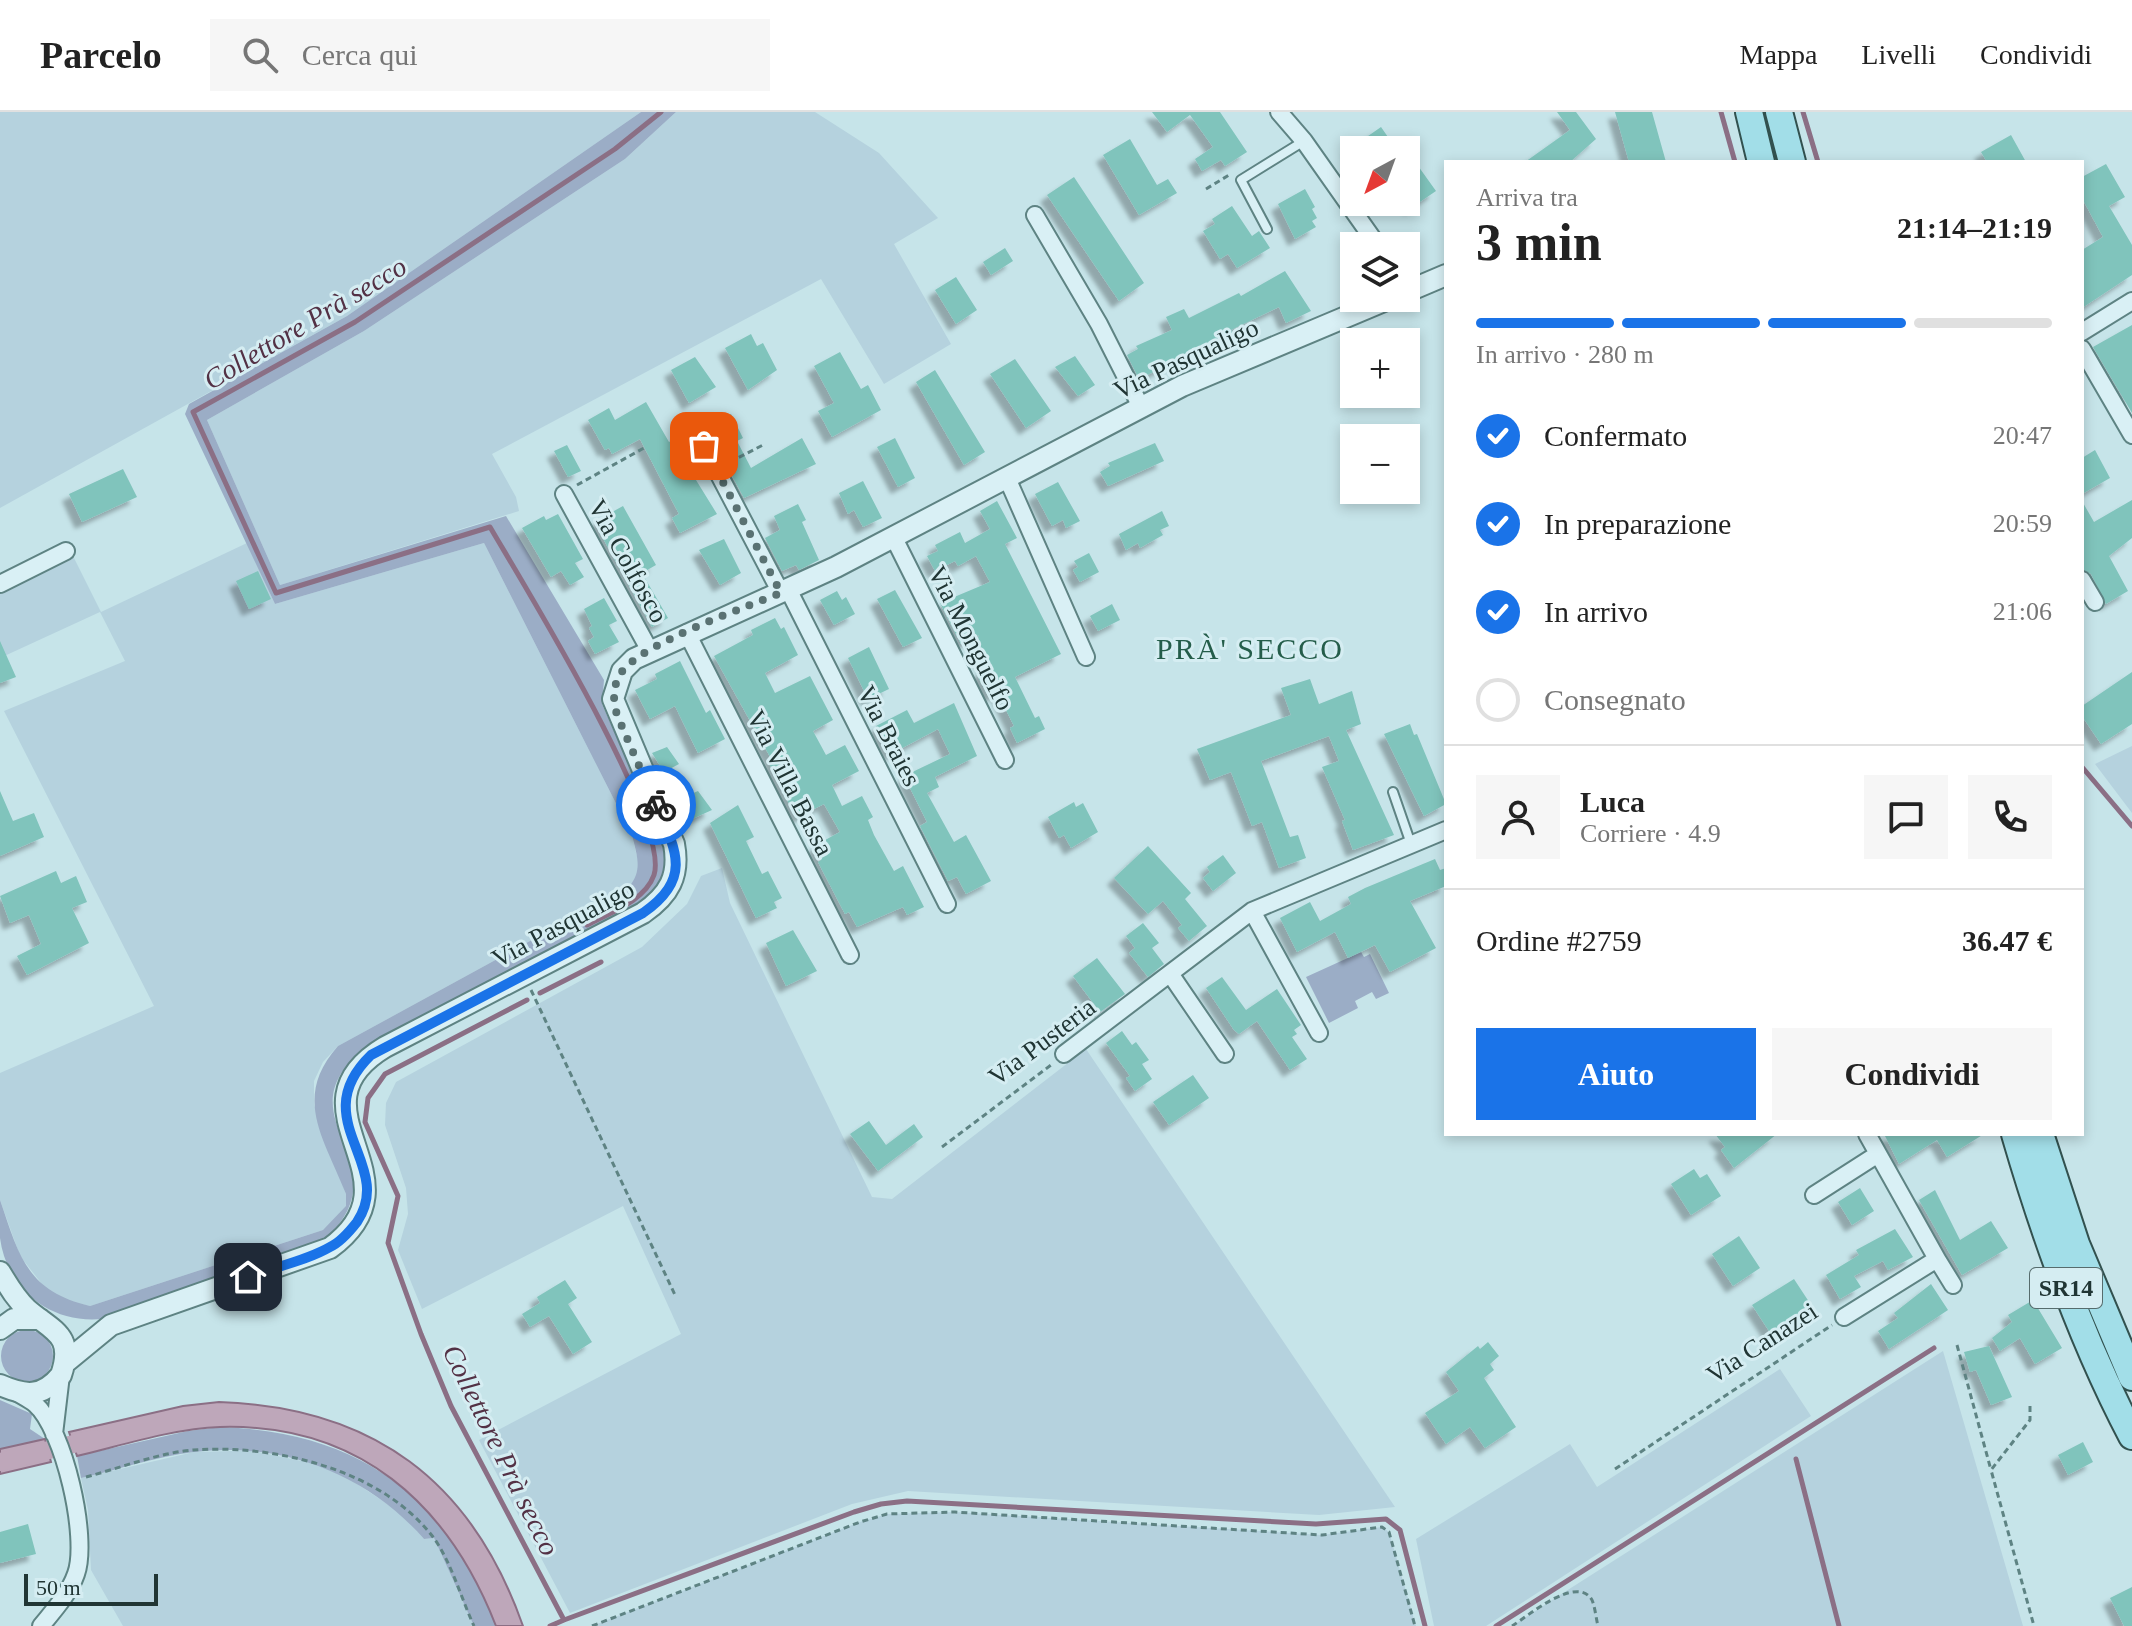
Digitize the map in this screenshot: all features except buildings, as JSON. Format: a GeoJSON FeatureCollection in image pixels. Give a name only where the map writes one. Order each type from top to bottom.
{"type":"FeatureCollection","features":[{"type":"Feature","properties":{"kind":"main road"},"geometry":{"type":"LineString","coordinates":[[1749,112],[1761,160]]}},
{"type":"Feature","properties":{"kind":"main road"},"geometry":{"type":"LineString","coordinates":[[1779,112],[1791,160]]}},
{"type":"Feature","properties":{"kind":"main road","name":"SR14"},"geometry":{"type":"LineString","coordinates":[[2016,1136],[2075,1309],[2132,1436]]}},
{"type":"Feature","properties":{"kind":"main road","name":"SR14"},"geometry":{"type":"LineString","coordinates":[[2041,1136],[2076,1244],[2132,1377]]}},
{"type":"Feature","properties":{"kind":"street"},"geometry":{"type":"LineString","coordinates":[[1279,112],[1304,141],[1368,232]]}},
{"type":"Feature","properties":{"kind":"street"},"geometry":{"type":"LineString","coordinates":[[1035,215],[1099,324],[1141,407]]}},
{"type":"Feature","properties":{"kind":"street"},"geometry":{"type":"LineString","coordinates":[[1420,286],[1444,276]]}},
{"type":"Feature","properties":{"kind":"street"},"geometry":{"type":"LineString","coordinates":[[2084,331],[2132,301]]}},
{"type":"Feature","properties":{"kind":"street","name":"Via Pasqualigo"},"geometry":{"type":"LineString","coordinates":[[1,1327],[14,1319],[111,1325],[330,1248],[341,1240],[361,1216],[367,1199],[367,1183],[345,1106],[350,1079],[359,1067],[385,1047],[643,913],[667,892],[675,877],[674,844],[613,699],[622,671],[650,651],[894,538],[1182,386],[1358,312]]}},
{"type":"Feature","properties":{"kind":"street"},"geometry":{"type":"LineString","coordinates":[[2084,352],[2132,435]]}},
{"type":"Feature","properties":{"kind":"street","name":"Via Braies"},"geometry":{"type":"LineString","coordinates":[[692,423],[784,591],[947,904]]}},
{"type":"Feature","properties":{"kind":"street"},"geometry":{"type":"LineString","coordinates":[[1007,478],[1086,657]]}},
{"type":"Feature","properties":{"kind":"street","name":"Via Colfosco"},"geometry":{"type":"LineString","coordinates":[[564,494],[650,651]]}},
{"type":"Feature","properties":{"kind":"street","name":"Via Monguelfo"},"geometry":{"type":"LineString","coordinates":[[894,538],[1005,760]]}},
{"type":"Feature","properties":{"kind":"street"},"geometry":{"type":"LineString","coordinates":[[0,584],[66,551]]}},
{"type":"Feature","properties":{"kind":"street"},"geometry":{"type":"LineString","coordinates":[[2084,583],[2095,602]]}},
{"type":"Feature","properties":{"kind":"street","name":"Via Villa Bassa"},"geometry":{"type":"LineString","coordinates":[[687,633],[850,955]]}},
{"type":"Feature","properties":{"kind":"street","name":"Via Pusteria"},"geometry":{"type":"LineString","coordinates":[[1064,1054],[1252,911],[1444,831]]}},
{"type":"Feature","properties":{"kind":"street"},"geometry":{"type":"LineString","coordinates":[[1252,911],[1319,1033]]}},
{"type":"Feature","properties":{"kind":"street"},"geometry":{"type":"LineString","coordinates":[[1171,975],[1225,1054]]}},
{"type":"Feature","properties":{"kind":"street"},"geometry":{"type":"LineString","coordinates":[[1868,1136],[1953,1285]]}},
{"type":"Feature","properties":{"kind":"street"},"geometry":{"type":"LineString","coordinates":[[1814,1195],[1878,1154]]}},
{"type":"Feature","properties":{"kind":"street","name":"Via Canazei"},"geometry":{"type":"LineString","coordinates":[[1844,1317],[1937,1259]]}},
{"type":"Feature","properties":{"kind":"street"},"geometry":{"type":"LineString","coordinates":[[0,1272],[12,1293],[61,1336],[63,1369],[54,1435]]}},
{"type":"Feature","properties":{"kind":"street"},"geometry":{"type":"LineString","coordinates":[[0,1288],[1,1327]]}},
{"type":"Feature","properties":{"kind":"street","name":"Via Pasqualigo"},"geometry":{"type":"LineString","coordinates":[[5,1386],[41,1392],[111,1325]]}},
{"type":"Feature","properties":{"kind":"street"},"geometry":{"type":"LineString","coordinates":[[5,1386],[42,1412],[54,1435],[80,1516],[80,1556],[66,1593],[41,1626]]}},
{"type":"Feature","properties":{"kind":"lane"},"geometry":{"type":"LineString","coordinates":[[1267,229],[1241,180],[1304,141]]}},
{"type":"Feature","properties":{"kind":"lane"},"geometry":{"type":"LineString","coordinates":[[1393,792],[1411,844]]}},
{"type":"Feature","properties":{"kind":"path"},"geometry":{"type":"LineString","coordinates":[[717,470],[763,445]]}},
{"type":"Feature","properties":{"kind":"path"},"geometry":{"type":"LineString","coordinates":[[564,494],[563,490],[644,448]]}},
{"type":"Feature","properties":{"kind":"path"},"geometry":{"type":"LineString","coordinates":[[524,975],[676,1297]]}},
{"type":"Feature","properties":{"kind":"path","name":"Via Pusteria"},"geometry":{"type":"LineString","coordinates":[[942,1147],[1064,1054]]}},
{"type":"Feature","properties":{"kind":"path","name":"Via Canazei"},"geometry":{"type":"LineString","coordinates":[[1615,1469],[1844,1317]]}},
{"type":"Feature","properties":{"kind":"path"},"geometry":{"type":"LineString","coordinates":[[1957,1345],[2034,1626]]}},
{"type":"Feature","properties":{"kind":"path"},"geometry":{"type":"LineString","coordinates":[[1991,1470],[2030,1420],[2030,1406]]}},
{"type":"Feature","properties":{"kind":"path"},"geometry":{"type":"LineString","coordinates":[[70,1484],[192,1450],[257,1451],[298,1460],[352,1478],[404,1510],[434,1538],[474,1626]]}},
{"type":"Feature","properties":{"kind":"path"},"geometry":{"type":"LineString","coordinates":[[592,1626],[860,1522],[887,1514],[955,1512],[1322,1535],[1382,1527],[1389,1532],[1415,1626]]}},
{"type":"Feature","properties":{"kind":"path"},"geometry":{"type":"LineString","coordinates":[[1512,1626],[1563,1593],[1574,1590],[1592,1601],[1598,1626]]}},
{"type":"Feature","properties":{"kind":"shaded area"},"geometry":{"type":"Polygon","coordinates":[[[0,112],[641,112],[347,316],[0,508],[0,112]]]}},
{"type":"Feature","properties":{"kind":"shaded area"},"geometry":{"type":"Polygon","coordinates":[[[641,112],[676,112],[625,159],[364,331],[207,420],[280,585],[506,516],[604,680],[602,704],[665,847],[665,866],[660,881],[637,906],[371,1044],[344,1070],[333,1094],[334,1116],[350,1161],[354,1185],[347,1211],[326,1239],[102,1319],[66,1316],[49,1309],[22,1288],[4,1257],[0,1238],[0,1200],[20,1254],[38,1280],[52,1291],[90,1306],[323,1230],[346,1206],[346,1194],[316,1118],[315,1101],[317,1083],[324,1065],[338,1046],[629,887],[636,875],[638,862],[632,835],[484,543],[275,604],[185,414],[189,404],[347,316],[641,112]]]}},
{"type":"Feature","properties":{"kind":"shaded area"},"geometry":{"type":"Polygon","coordinates":[[[676,112],[815,112],[879,153],[938,218],[894,244],[951,344],[884,384],[821,279],[492,454],[516,497],[519,511],[280,585],[207,420],[364,331],[625,159],[676,112]]]}},
{"type":"Feature","properties":{"kind":"shaded area"},"geometry":{"type":"Polygon","coordinates":[[[247,543],[275,604],[484,543],[632,835],[639,865],[637,877],[629,887],[338,1046],[323,1062],[314,1081],[314,1105],[346,1194],[346,1207],[323,1230],[90,1306],[67,1301],[45,1288],[20,1256],[0,1200],[0,1073],[154,1006],[4,711],[125,661],[100,612],[0,658],[0,594],[74,558],[101,612],[247,543]]]}},
{"type":"Feature","properties":{"kind":"shaded area"},"geometry":{"type":"Polygon","coordinates":[[[2132,746],[2132,813],[2095,764],[2132,746]]]}},
{"type":"Feature","properties":{"kind":"shaded area"},"geometry":{"type":"Polygon","coordinates":[[[722,868],[730,903],[872,1197],[892,1199],[1086,1049],[1395,1507],[1319,1515],[908,1491],[852,1504],[570,1613],[479,1440],[681,1334],[623,1206],[422,1309],[398,1250],[408,1214],[406,1188],[385,1125],[386,1103],[396,1082],[642,947],[687,904],[701,876],[722,868]]]}},
{"type":"Feature","properties":{"kind":"shaded area"},"geometry":{"type":"Polygon","coordinates":[[[1361,952],[1364,957],[1370,954],[1389,993],[1376,999],[1372,992],[1355,1001],[1358,1008],[1329,1023],[1306,977],[1361,952]]]}},
{"type":"Feature","properties":{"kind":"shaded area"},"geometry":{"type":"Polygon","coordinates":[[[27,1330],[45,1338],[53,1356],[45,1374],[27,1382],[9,1374],[1,1356],[9,1338],[27,1330]]]}},
{"type":"Feature","properties":{"kind":"shaded area"},"geometry":{"type":"Polygon","coordinates":[[[1943,1351],[2023,1626],[1512,1626],[1563,1593],[1943,1351]]]}},
{"type":"Feature","properties":{"kind":"shaded area"},"geometry":{"type":"Polygon","coordinates":[[[1780,1369],[1811,1416],[1486,1626],[1434,1626],[1416,1539],[1570,1444],[1597,1487],[1780,1369]]]}},
{"type":"Feature","properties":{"kind":"shaded area"},"geometry":{"type":"Polygon","coordinates":[[[0,1400],[32,1414],[30,1429],[45,1439],[0,1449],[0,1400]]]}},
{"type":"Feature","properties":{"kind":"shaded area"},"geometry":{"type":"Polygon","coordinates":[[[219,1402],[274,1407],[324,1419],[369,1437],[410,1462],[445,1493],[476,1531],[502,1575],[523,1626],[496,1626],[476,1582],[452,1542],[424,1508],[392,1479],[355,1456],[315,1439],[270,1429],[220,1427],[166,1434],[77,1456],[69,1432],[183,1406],[219,1402]]]}},
{"type":"Feature","properties":{"kind":"shaded area"},"geometry":{"type":"Polygon","coordinates":[[[220,1427],[270,1432],[315,1442],[356,1458],[392,1480],[424,1507],[451,1541],[476,1580],[496,1626],[474,1626],[434,1538],[424,1539],[376,1496],[321,1467],[259,1452],[227,1450],[166,1457],[81,1478],[77,1456],[188,1431],[220,1427]]]}},
{"type":"Feature","properties":{"kind":"shaded area"},"geometry":{"type":"Polygon","coordinates":[[[45,1439],[51,1462],[0,1474],[0,1449],[45,1439]]]}},
{"type":"Feature","properties":{"kind":"shaded area"},"geometry":{"type":"Polygon","coordinates":[[[254,1451],[311,1463],[342,1474],[401,1513],[424,1539],[434,1538],[474,1626],[123,1626],[91,1570],[88,1510],[81,1478],[194,1452],[254,1451]]]}},
{"type":"Feature","properties":{"kind":"shaded area"},"geometry":{"type":"Polygon","coordinates":[[[955,1512],[1322,1535],[1382,1527],[1389,1532],[1416,1626],[592,1626],[860,1522],[887,1514],[955,1512]]]}},
{"type":"Feature","properties":{"kind":"waterway","name":"Collettore Prà secco"},"geometry":{"type":"LineString","coordinates":[[587,925],[643,892],[654,875],[653,847],[640,806],[590,702],[490,527],[276,593],[193,412],[355,322],[615,149],[661,112]]}},
{"type":"Feature","properties":{"kind":"waterway"},"geometry":{"type":"LineString","coordinates":[[1721,112],[1734,160]]}},
{"type":"Feature","properties":{"kind":"waterway"},"geometry":{"type":"LineString","coordinates":[[1803,112],[1817,160]]}},
{"type":"Feature","properties":{"kind":"waterway"},"geometry":{"type":"LineString","coordinates":[[2084,769],[2132,826]]}},
{"type":"Feature","properties":{"kind":"waterway","name":"Collettore Prà secco"},"geometry":{"type":"LineString","coordinates":[[540,993],[601,962]]}},
{"type":"Feature","properties":{"kind":"waterway","name":"Collettore Prà secco"},"geometry":{"type":"LineString","coordinates":[[527,1000],[385,1074],[368,1098],[365,1122],[398,1196],[388,1243],[421,1334],[451,1406],[564,1620],[550,1626]]}},
{"type":"Feature","properties":{"kind":"waterway"},"geometry":{"type":"LineString","coordinates":[[1496,1626],[1934,1348]]}},
{"type":"Feature","properties":{"kind":"waterway"},"geometry":{"type":"LineString","coordinates":[[0,1462],[94,1439]]}},
{"type":"Feature","properties":{"kind":"waterway"},"geometry":{"type":"LineString","coordinates":[[1796,1459],[1839,1626]]}},
{"type":"Feature","properties":{"kind":"waterway"},"geometry":{"type":"LineString","coordinates":[[564,1620],[854,1512],[907,1501],[1316,1524],[1386,1519],[1400,1530],[1425,1626]]}},
{"type":"Feature","properties":{"kind":"way so far"},"geometry":{"type":"LineString","coordinates":[[656,805],[617,715],[613,699],[622,671],[634,659],[650,651],[781,593],[704,446]]}},
{"type":"Feature","properties":{"kind":"district","name":"PRÀ' SECCO"},"geometry":{"type":"Point","coordinates":[1250,648]}},
{"type":"Feature","properties":{"kind":"route"},"geometry":{"type":"LineString","coordinates":[[248,1277],[330,1248],[361,1216],[367,1199],[367,1183],[347,1123],[345,1106],[350,1079],[371,1055],[658,903],[675,877],[677,862],[674,844],[656,805]]}}]}
